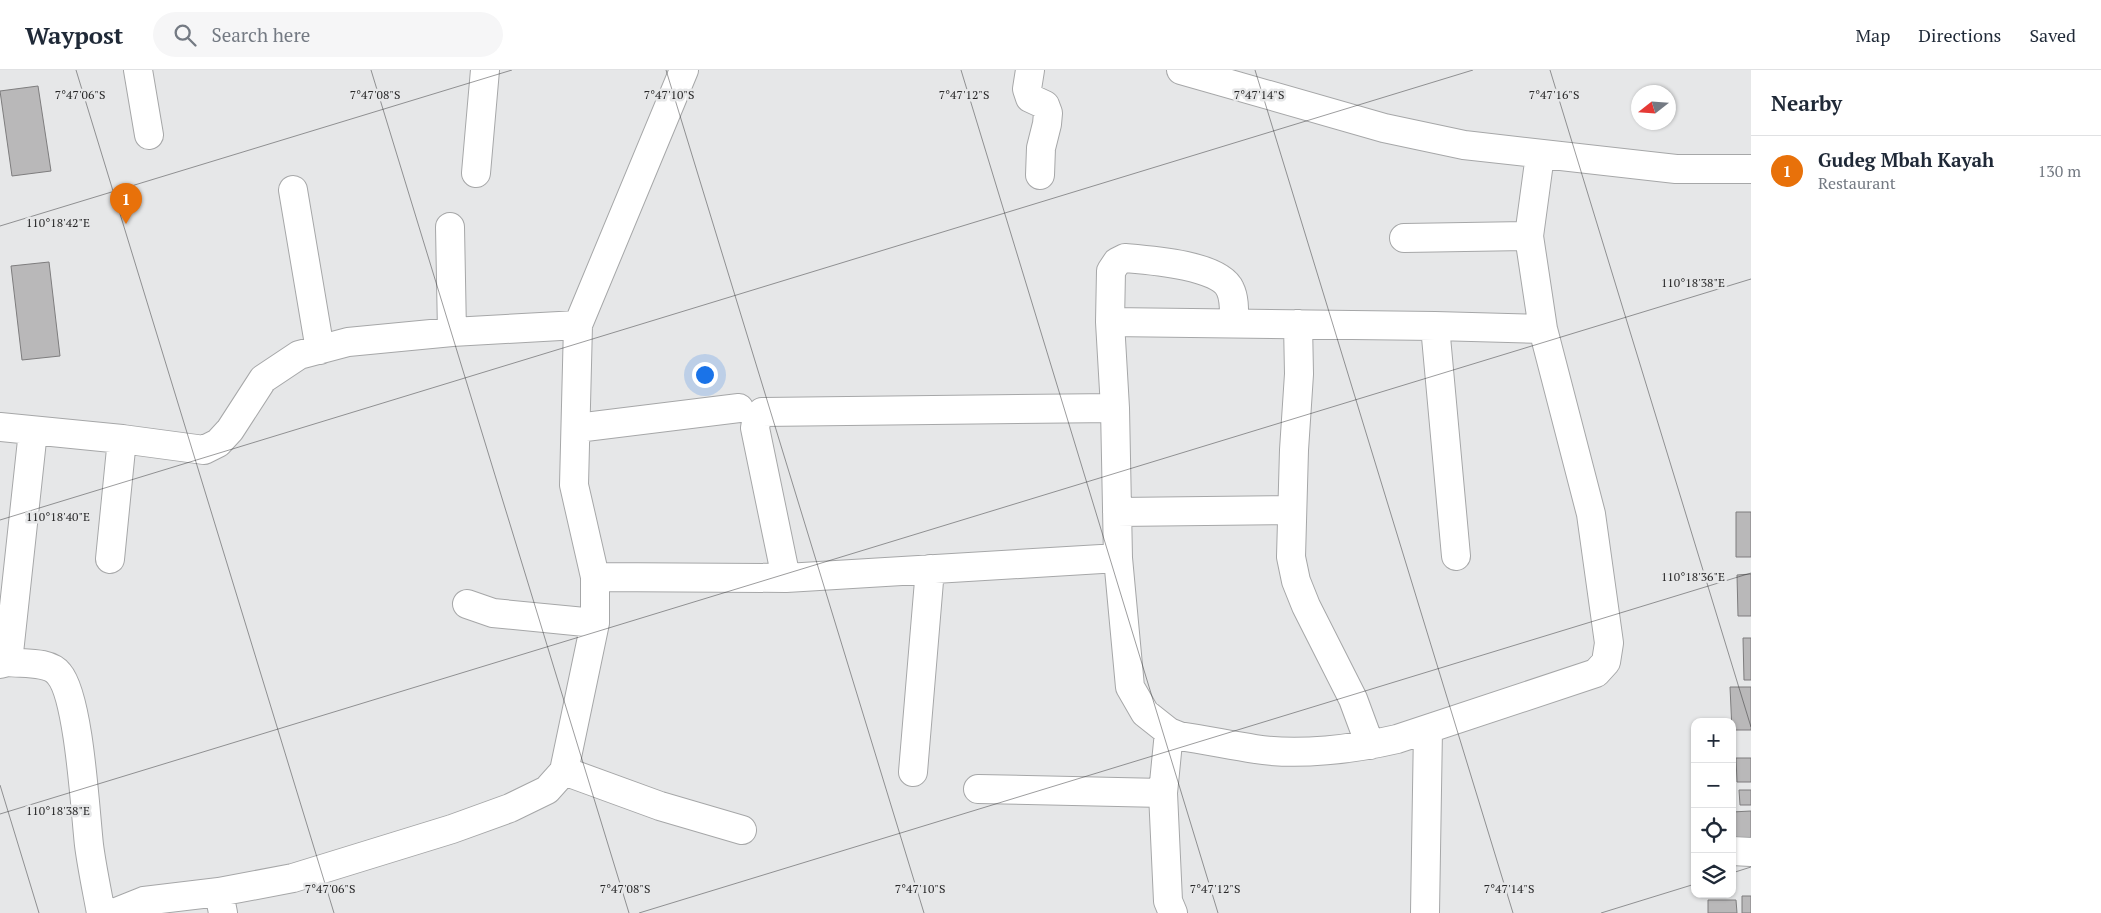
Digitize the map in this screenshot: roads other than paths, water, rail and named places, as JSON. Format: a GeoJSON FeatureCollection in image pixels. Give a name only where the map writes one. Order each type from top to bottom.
{"type":"FeatureCollection","features":[{"type":"Feature","properties":{"kind":"street"},"geometry":{"type":"LineString","coordinates":[[138,70],[149,135]]}},
{"type":"Feature","properties":{"kind":"street"},"geometry":{"type":"LineString","coordinates":[[476,173],[485,70]]}},
{"type":"Feature","properties":{"kind":"street"},"geometry":{"type":"LineString","coordinates":[[114,913],[144,901],[221,903],[293,878],[452,829],[510,808],[547,790],[564,771],[595,623],[595,577],[574,485],[577,428],[578,325],[684,70]]}},
{"type":"Feature","properties":{"kind":"street"},"geometry":{"type":"LineString","coordinates":[[1030,70],[1027,89],[1030,98],[1045,105],[1048,113],[1040,175]]}},
{"type":"Feature","properties":{"kind":"street"},"geometry":{"type":"LineString","coordinates":[[1181,70],[1384,128],[1464,145],[1676,169],[1751,169]]}},
{"type":"Feature","properties":{"kind":"street"},"geometry":{"type":"LineString","coordinates":[[1234,323],[1233,298],[1230,286],[1213,275],[1185,264],[1126,258],[1117,262],[1111,271],[1110,322],[1116,408],[1118,558],[1130,687],[1144,712],[1169,732],[1179,736],[1256,749],[1296,751],[1370,745],[1596,673],[1606,662],[1609,643],[1591,514],[1543,329],[1529,236],[1540,155]]}},
{"type":"Feature","properties":{"kind":"street"},"geometry":{"type":"LineString","coordinates":[[293,190],[320,350]]}},
{"type":"Feature","properties":{"kind":"street"},"geometry":{"type":"LineString","coordinates":[[450,227],[452,332]]}},
{"type":"Feature","properties":{"kind":"street"},"geometry":{"type":"LineString","coordinates":[[1404,238],[1529,236]]}},
{"type":"Feature","properties":{"kind":"street"},"geometry":{"type":"LineString","coordinates":[[1110,322],[1543,329]]}},
{"type":"Feature","properties":{"kind":"street"},"geometry":{"type":"LineString","coordinates":[[1298,324],[1299,374],[1291,557],[1296,580],[1306,606],[1353,700],[1370,745]]}},
{"type":"Feature","properties":{"kind":"street"},"geometry":{"type":"LineString","coordinates":[[0,427],[33,432],[122,439],[204,450],[218,443],[230,430],[263,379],[299,355],[348,342],[452,332],[578,325]]}},
{"type":"Feature","properties":{"kind":"street"},"geometry":{"type":"LineString","coordinates":[[1435,326],[1456,556]]}},
{"type":"Feature","properties":{"kind":"street"},"geometry":{"type":"LineString","coordinates":[[577,428],[739,408]]}},
{"type":"Feature","properties":{"kind":"street"},"geometry":{"type":"LineString","coordinates":[[786,578],[756,428],[757,417],[762,412],[1116,408]]}},
{"type":"Feature","properties":{"kind":"street"},"geometry":{"type":"LineString","coordinates":[[33,432],[4,663],[48,666],[58,672],[67,685],[74,715],[90,848],[101,913]]}},
{"type":"Feature","properties":{"kind":"street"},"geometry":{"type":"LineString","coordinates":[[110,560],[122,439]]}},
{"type":"Feature","properties":{"kind":"street"},"geometry":{"type":"LineString","coordinates":[[1117,512],[1292,510]]}},
{"type":"Feature","properties":{"kind":"street"},"geometry":{"type":"LineString","coordinates":[[595,577],[786,578],[1118,558]]}},
{"type":"Feature","properties":{"kind":"street"},"geometry":{"type":"LineString","coordinates":[[913,772],[930,569]]}},
{"type":"Feature","properties":{"kind":"street"},"geometry":{"type":"LineString","coordinates":[[467,604],[493,613],[595,623]]}},
{"type":"Feature","properties":{"kind":"street"},"geometry":{"type":"LineString","coordinates":[[1425,913],[1428,728]]}},
{"type":"Feature","properties":{"kind":"street"},"geometry":{"type":"LineString","coordinates":[[1169,732],[1163,792],[1168,901],[1174,913]]}},
{"type":"Feature","properties":{"kind":"street"},"geometry":{"type":"LineString","coordinates":[[564,771],[660,806],[742,830]]}},
{"type":"Feature","properties":{"kind":"street"},"geometry":{"type":"LineString","coordinates":[[978,789],[1163,792]]}},
{"type":"Feature","properties":{"kind":"street"},"geometry":{"type":"LineString","coordinates":[[1736,851],[1751,852]]}},
{"type":"Feature","properties":{"kind":"place","name":"Gudeg Mbah Kayah"},"geometry":{"type":"Point","coordinates":[126,224]}}]}
